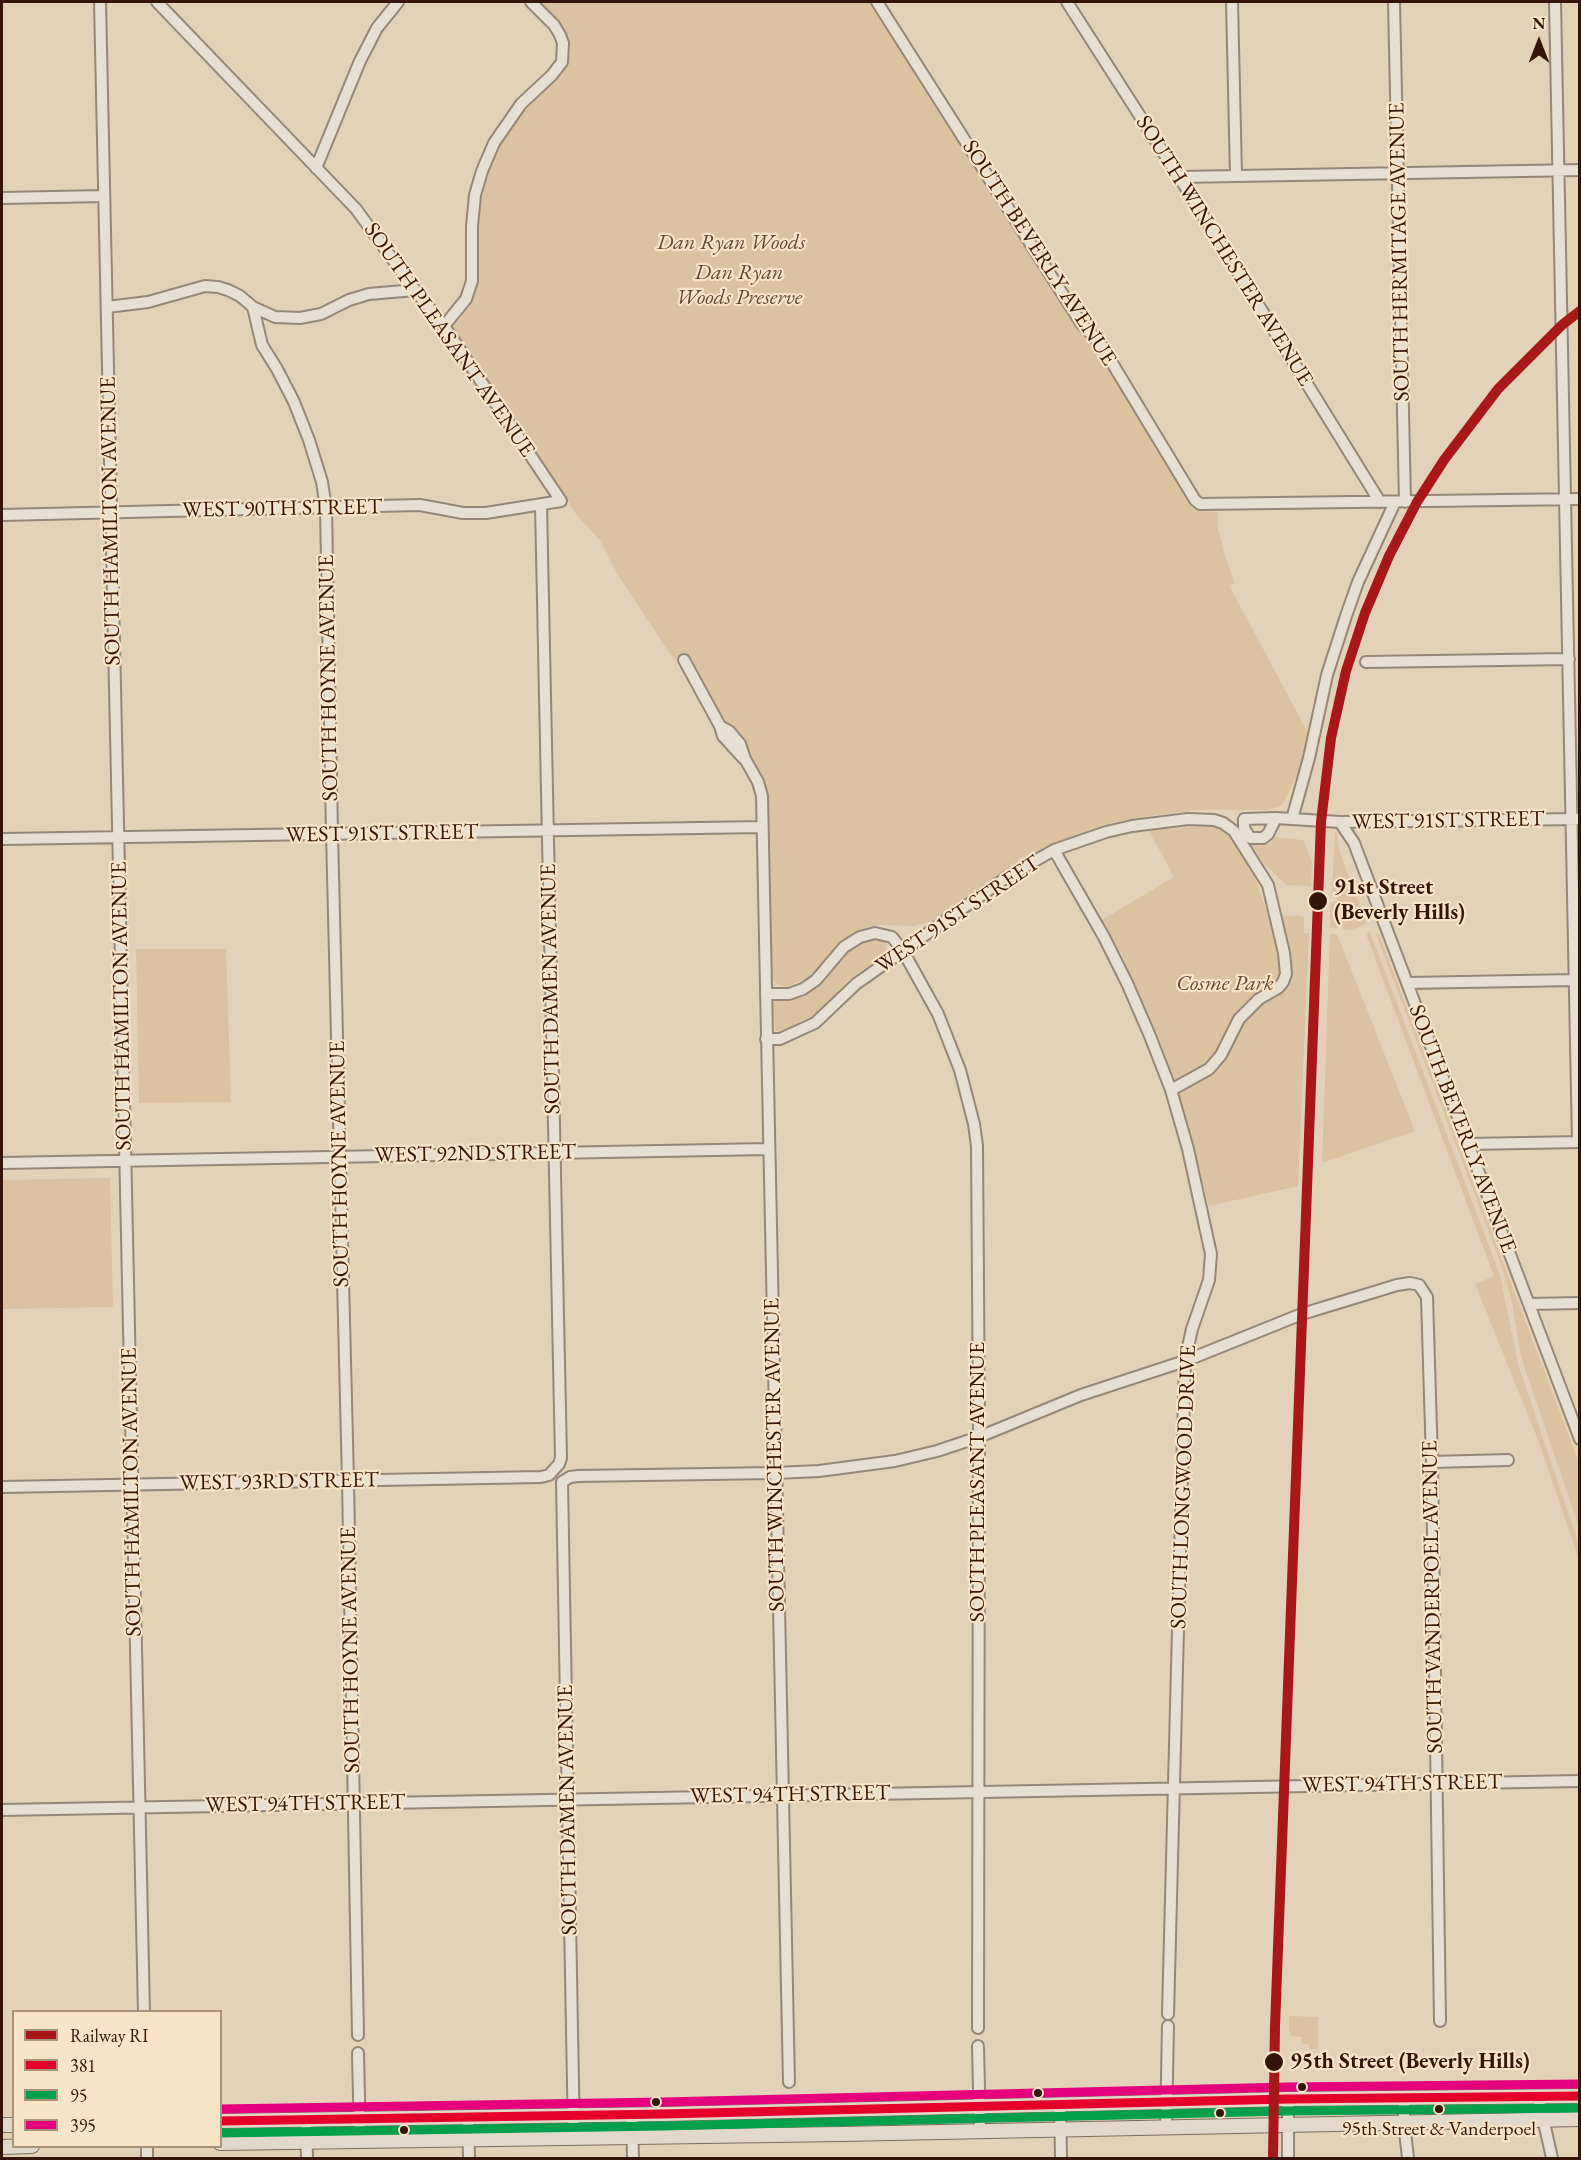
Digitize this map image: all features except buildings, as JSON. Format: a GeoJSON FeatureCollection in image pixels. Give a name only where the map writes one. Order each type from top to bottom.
{"type":"FeatureCollection","features":[{"type":"Feature","properties":{"kind":"main road"},"geometry":{"type":"LineString","coordinates":[[222,2121],[1288,2099],[1580,2096]]}},
{"type":"Feature","properties":{"kind":"main road"},"geometry":{"type":"LineString","coordinates":[[222,2143],[1061,2130],[1580,2119]]}},
{"type":"Feature","properties":{"kind":"street","name":"SOUTH HAMILTON AVENUE"},"geometry":{"type":"LineString","coordinates":[[100,2],[144,2010]]}},
{"type":"Feature","properties":{"kind":"street","name":"SOUTH PLEASANT AVENUE"},"geometry":{"type":"LineString","coordinates":[[158,2],[356,209],[444,326],[561,501]]}},
{"type":"Feature","properties":{"kind":"street"},"geometry":{"type":"LineString","coordinates":[[316,168],[360,61],[377,28],[398,2]]}},
{"type":"Feature","properties":{"kind":"street"},"geometry":{"type":"LineString","coordinates":[[444,326],[466,299],[472,281],[472,226],[475,195],[494,143],[521,104],[552,75],[562,62],[563,43],[560,35],[554,25],[531,2]]}},
{"type":"Feature","properties":{"kind":"street","name":"SOUTH BEVERLY AVENUE"},"geometry":{"type":"LineString","coordinates":[[877,2],[1081,322],[1100,343],[1195,501],[1200,504],[1380,502]]}},
{"type":"Feature","properties":{"kind":"street","name":"SOUTH WINCHESTER AVENUE"},"geometry":{"type":"LineString","coordinates":[[1067,2],[1179,177],[1380,502]]}},
{"type":"Feature","properties":{"kind":"street"},"geometry":{"type":"LineString","coordinates":[[1232,2],[1236,175]]}},
{"type":"Feature","properties":{"kind":"street","name":"SOUTH HERMITAGE AVENUE"},"geometry":{"type":"LineString","coordinates":[[1292,819],[1309,758],[1327,675],[1346,616],[1359,582],[1400,502],[1394,2]]}},
{"type":"Feature","properties":{"kind":"street"},"geometry":{"type":"LineString","coordinates":[[1468,1144],[1579,1142],[1575,980],[1576,820],[1569,659],[1555,2]]}},
{"type":"Feature","properties":{"kind":"street"},"geometry":{"type":"LineString","coordinates":[[1179,177],[1580,170]]}},
{"type":"Feature","properties":{"kind":"street"},"geometry":{"type":"LineString","coordinates":[[2,198],[104,196]]}},
{"type":"Feature","properties":{"kind":"street"},"geometry":{"type":"LineString","coordinates":[[107,307],[148,302],[205,286],[228,290],[253,307],[275,316],[300,318],[321,314],[349,300],[369,294],[415,290]]}},
{"type":"Feature","properties":{"kind":"street","name":"SOUTH HOYNE AVENUE"},"geometry":{"type":"LineString","coordinates":[[253,307],[261,345],[278,369],[309,440],[322,482],[326,508],[358,2035]]}},
{"type":"Feature","properties":{"kind":"street"},"geometry":{"type":"LineString","coordinates":[[1380,502],[1580,499]]}},
{"type":"Feature","properties":{"kind":"street","name":"WEST 90TH STREET"},"geometry":{"type":"LineString","coordinates":[[2,515],[420,505],[463,513],[486,513],[561,501]]}},
{"type":"Feature","properties":{"kind":"street","name":"SOUTH DAMEN AVENUE"},"geometry":{"type":"LineString","coordinates":[[541,505],[561,1458],[555,1470]]}},
{"type":"Feature","properties":{"kind":"street"},"geometry":{"type":"LineString","coordinates":[[1366,662],[1569,659]]}},
{"type":"Feature","properties":{"kind":"street"},"geometry":{"type":"LineString","coordinates":[[684,660],[720,726],[723,736],[745,759],[758,782],[762,796],[762,827]]}},
{"type":"Feature","properties":{"kind":"street","name":"WEST 91ST STREET"},"geometry":{"type":"LineString","coordinates":[[1276,818],[1268,834],[1263,838],[1256,840],[1250,838],[1244,828],[1244,819],[1276,818],[1340,822],[1576,820]]}},
{"type":"Feature","properties":{"kind":"street","name":"WEST 91ST STREET"},"geometry":{"type":"LineString","coordinates":[[766,1039],[780,1039],[815,1023],[856,984],[1007,877],[1054,850],[1106,832],[1132,826],[1202,819],[1223,823],[1234,831],[1268,885],[1284,953],[1286,974],[1278,988],[1259,999],[1239,1020],[1221,1055],[1209,1069],[1171,1090]]}},
{"type":"Feature","properties":{"kind":"street","name":"SOUTH BEVERLY AVENUE"},"geometry":{"type":"LineString","coordinates":[[1340,822],[1354,843],[1580,1439]]}},
{"type":"Feature","properties":{"kind":"street","name":"SOUTH WINCHESTER AVENUE"},"geometry":{"type":"LineString","coordinates":[[762,827],[789,2082]]}},
{"type":"Feature","properties":{"kind":"street","name":"WEST 91ST STREET"},"geometry":{"type":"LineString","coordinates":[[2,839],[762,827]]}},
{"type":"Feature","properties":{"kind":"street","name":"SOUTH LONGWOOD DRIVE"},"geometry":{"type":"LineString","coordinates":[[1054,850],[1127,983],[1171,1090],[1188,1149],[1211,1254],[1209,1280],[1192,1329],[1185,1361],[1166,2127]]}},
{"type":"Feature","properties":{"kind":"street"},"geometry":{"type":"LineString","coordinates":[[766,994],[789,994],[803,990],[816,980],[844,947],[860,937],[876,933],[886,934],[892,937],[903,951]]}},
{"type":"Feature","properties":{"kind":"street","name":"SOUTH PLEASANT AVENUE"},"geometry":{"type":"LineString","coordinates":[[903,951],[938,1014],[960,1070],[974,1124],[977,1146],[978,2028]]}},
{"type":"Feature","properties":{"kind":"street"},"geometry":{"type":"LineString","coordinates":[[1407,983],[1575,980]]}},
{"type":"Feature","properties":{"kind":"street","name":"WEST 92ND STREET"},"geometry":{"type":"LineString","coordinates":[[2,1163],[769,1149]]}},
{"type":"Feature","properties":{"kind":"street","name":"SOUTH VANDERPOEL AVENUE"},"geometry":{"type":"LineString","coordinates":[[1185,1361],[1308,1312],[1397,1285],[1410,1283],[1419,1285],[1427,1297],[1432,1462],[1440,2021]]}},
{"type":"Feature","properties":{"kind":"street"},"geometry":{"type":"LineString","coordinates":[[1529,1304],[1580,1303]]}},
{"type":"Feature","properties":{"kind":"street"},"geometry":{"type":"LineString","coordinates":[[775,1473],[854,1468],[937,1451],[979,1437],[1081,1395],[1185,1361]]}},
{"type":"Feature","properties":{"kind":"street"},"geometry":{"type":"LineString","coordinates":[[1432,1462],[1508,1460]]}},
{"type":"Feature","properties":{"kind":"street","name":"WEST 93RD STREET"},"geometry":{"type":"LineString","coordinates":[[2,1487],[541,1477],[555,1470]]}},
{"type":"Feature","properties":{"kind":"street","name":"SOUTH DAMEN AVENUE"},"geometry":{"type":"LineString","coordinates":[[574,2138],[562,1482],[570,1477],[578,1476],[775,1473]]}},
{"type":"Feature","properties":{"kind":"street","name":"WEST 94TH STREET"},"geometry":{"type":"LineString","coordinates":[[2,1810],[1580,1781]]}},
{"type":"Feature","properties":{"kind":"street"},"geometry":{"type":"LineString","coordinates":[[978,2046],[980,2131]]}},
{"type":"Feature","properties":{"kind":"street"},"geometry":{"type":"LineString","coordinates":[[358,2053],[360,2141]]}},
{"type":"Feature","properties":{"kind":"street"},"geometry":{"type":"LineString","coordinates":[[1538,2096],[1552,2158]]}},
{"type":"Feature","properties":{"kind":"street"},"geometry":{"type":"LineString","coordinates":[[1404,2098],[1408,2158]]}},
{"type":"Feature","properties":{"kind":"street"},"geometry":{"type":"LineString","coordinates":[[1288,2099],[1288,2158]]}},
{"type":"Feature","properties":{"kind":"street"},"geometry":{"type":"LineString","coordinates":[[1060,2104],[1061,2158]]}},
{"type":"Feature","properties":{"kind":"street"},"geometry":{"type":"LineString","coordinates":[[632,2114],[633,2158]]}},
{"type":"Feature","properties":{"kind":"street"},"geometry":{"type":"LineString","coordinates":[[468,2117],[469,2158]]}},
{"type":"Feature","properties":{"kind":"street"},"geometry":{"type":"LineString","coordinates":[[306,2119],[307,2158]]}},
{"type":"Feature","properties":{"kind":"green space","name":"Dan Ryan Woods"},"geometry":{"type":"Polygon","coordinates":[[[536,2],[870,2],[1074,324],[1100,354],[1192,508],[1198,511],[1218,512],[1218,528],[1235,584],[1229,585],[1308,733],[1301,766],[1283,804],[1267,810],[1197,810],[1155,815],[1110,823],[1086,831],[1061,841],[998,874],[935,920],[913,926],[878,925],[860,929],[839,942],[807,978],[786,987],[776,984],[772,978],[767,798],[718,718],[687,656],[674,660],[616,572],[600,540],[577,516],[454,332],[453,327],[472,304],[474,298],[477,285],[479,209],[497,149],[516,118],[566,66],[570,53],[569,41],[565,32],[536,2]]]}},
{"type":"Feature","properties":{"kind":"green space","name":"Cosme Park"},"geometry":{"type":"Polygon","coordinates":[[[1206,825],[1220,826],[1231,833],[1254,875],[1268,915],[1302,916],[1304,933],[1309,933],[1298,1186],[1209,1206],[1184,1111],[1162,1046],[1121,953],[1102,920],[1174,877],[1149,831],[1206,825]]]}},
{"type":"Feature","properties":{"kind":"green space"},"geometry":{"type":"Polygon","coordinates":[[[1335,832],[1337,832],[1339,850],[1367,924],[1351,930],[1343,929],[1343,926],[1338,925],[1338,928],[1330,928],[1331,902],[1337,901],[1337,891],[1332,891],[1335,832]]]}},
{"type":"Feature","properties":{"kind":"green space"},"geometry":{"type":"Polygon","coordinates":[[[1275,837],[1303,840],[1312,861],[1311,886],[1286,885],[1245,839],[1260,846],[1270,843],[1275,837]]]}},
{"type":"Feature","properties":{"kind":"green space"},"geometry":{"type":"Polygon","coordinates":[[[1370,932],[1500,1275],[1518,1364],[1579,1545],[1579,1559],[1538,1440],[1475,1284],[1494,1276],[1366,934],[1370,932]]]}},
{"type":"Feature","properties":{"kind":"green space"},"geometry":{"type":"Polygon","coordinates":[[[1330,934],[1337,934],[1415,1131],[1322,1163],[1330,934]]]}},
{"type":"Feature","properties":{"kind":"green space"},"geometry":{"type":"Polygon","coordinates":[[[1376,934],[1379,934],[1579,1463],[1579,1527],[1521,1357],[1512,1303],[1501,1264],[1376,934]]]}},
{"type":"Feature","properties":{"kind":"green space"},"geometry":{"type":"Polygon","coordinates":[[[878,938],[886,943],[886,955],[849,979],[824,1007],[808,1018],[780,1032],[775,1030],[773,1003],[775,1000],[791,999],[809,992],[831,973],[852,947],[878,938]]]}},
{"type":"Feature","properties":{"kind":"green space"},"geometry":{"type":"Polygon","coordinates":[[[136,949],[226,949],[231,1102],[139,1103],[136,949]]]}},
{"type":"Feature","properties":{"kind":"green space"},"geometry":{"type":"Polygon","coordinates":[[[110,1178],[113,1307],[2,1309],[2,1180],[110,1178]]]}},
{"type":"Feature","properties":{"kind":"green space"},"geometry":{"type":"Polygon","coordinates":[[[1289,2016],[1318,2017],[1318,2049],[1309,2049],[1309,2044],[1302,2044],[1302,2037],[1291,2036],[1289,2016]]]}},
{"type":"Feature","properties":{"kind":"rail line","name":"RI"},"geometry":{"type":"LineString","coordinates":[[1273,2158],[1275,2026],[1321,822],[1331,738],[1346,671],[1365,613],[1389,556],[1417,502],[1444,460],[1498,389],[1562,325],[1580,311]]}},
{"type":"Feature","properties":{"kind":"transit line","name":"395"},"geometry":{"type":"LineString","coordinates":[[222,2109],[663,2102],[1288,2087],[1580,2084]]}},
{"type":"Feature","properties":{"kind":"transit line","name":"381"},"geometry":{"type":"LineString","coordinates":[[222,2121],[663,2114],[1288,2099],[1580,2096]]}},
{"type":"Feature","properties":{"kind":"transit line","name":"95"},"geometry":{"type":"LineString","coordinates":[[222,2133],[663,2126],[1288,2111],[1580,2108]]}},
{"type":"Feature","properties":{"kind":"place","name":"91st Street (Beverly Hills)"},"geometry":{"type":"Point","coordinates":[1318,901]}},
{"type":"Feature","properties":{"kind":"place","name":"95th Street (Beverly Hills)"},"geometry":{"type":"Point","coordinates":[1274,2062]}},
{"type":"Feature","properties":{"kind":"place","name":"95th Street & Vanderpoel"},"geometry":{"type":"Point","coordinates":[1439,2109]}},
{"type":"Feature","properties":{"kind":"park label","name":"Dan Ryan Woods Preserve"},"geometry":{"type":"Point","coordinates":[739,286]}}]}
